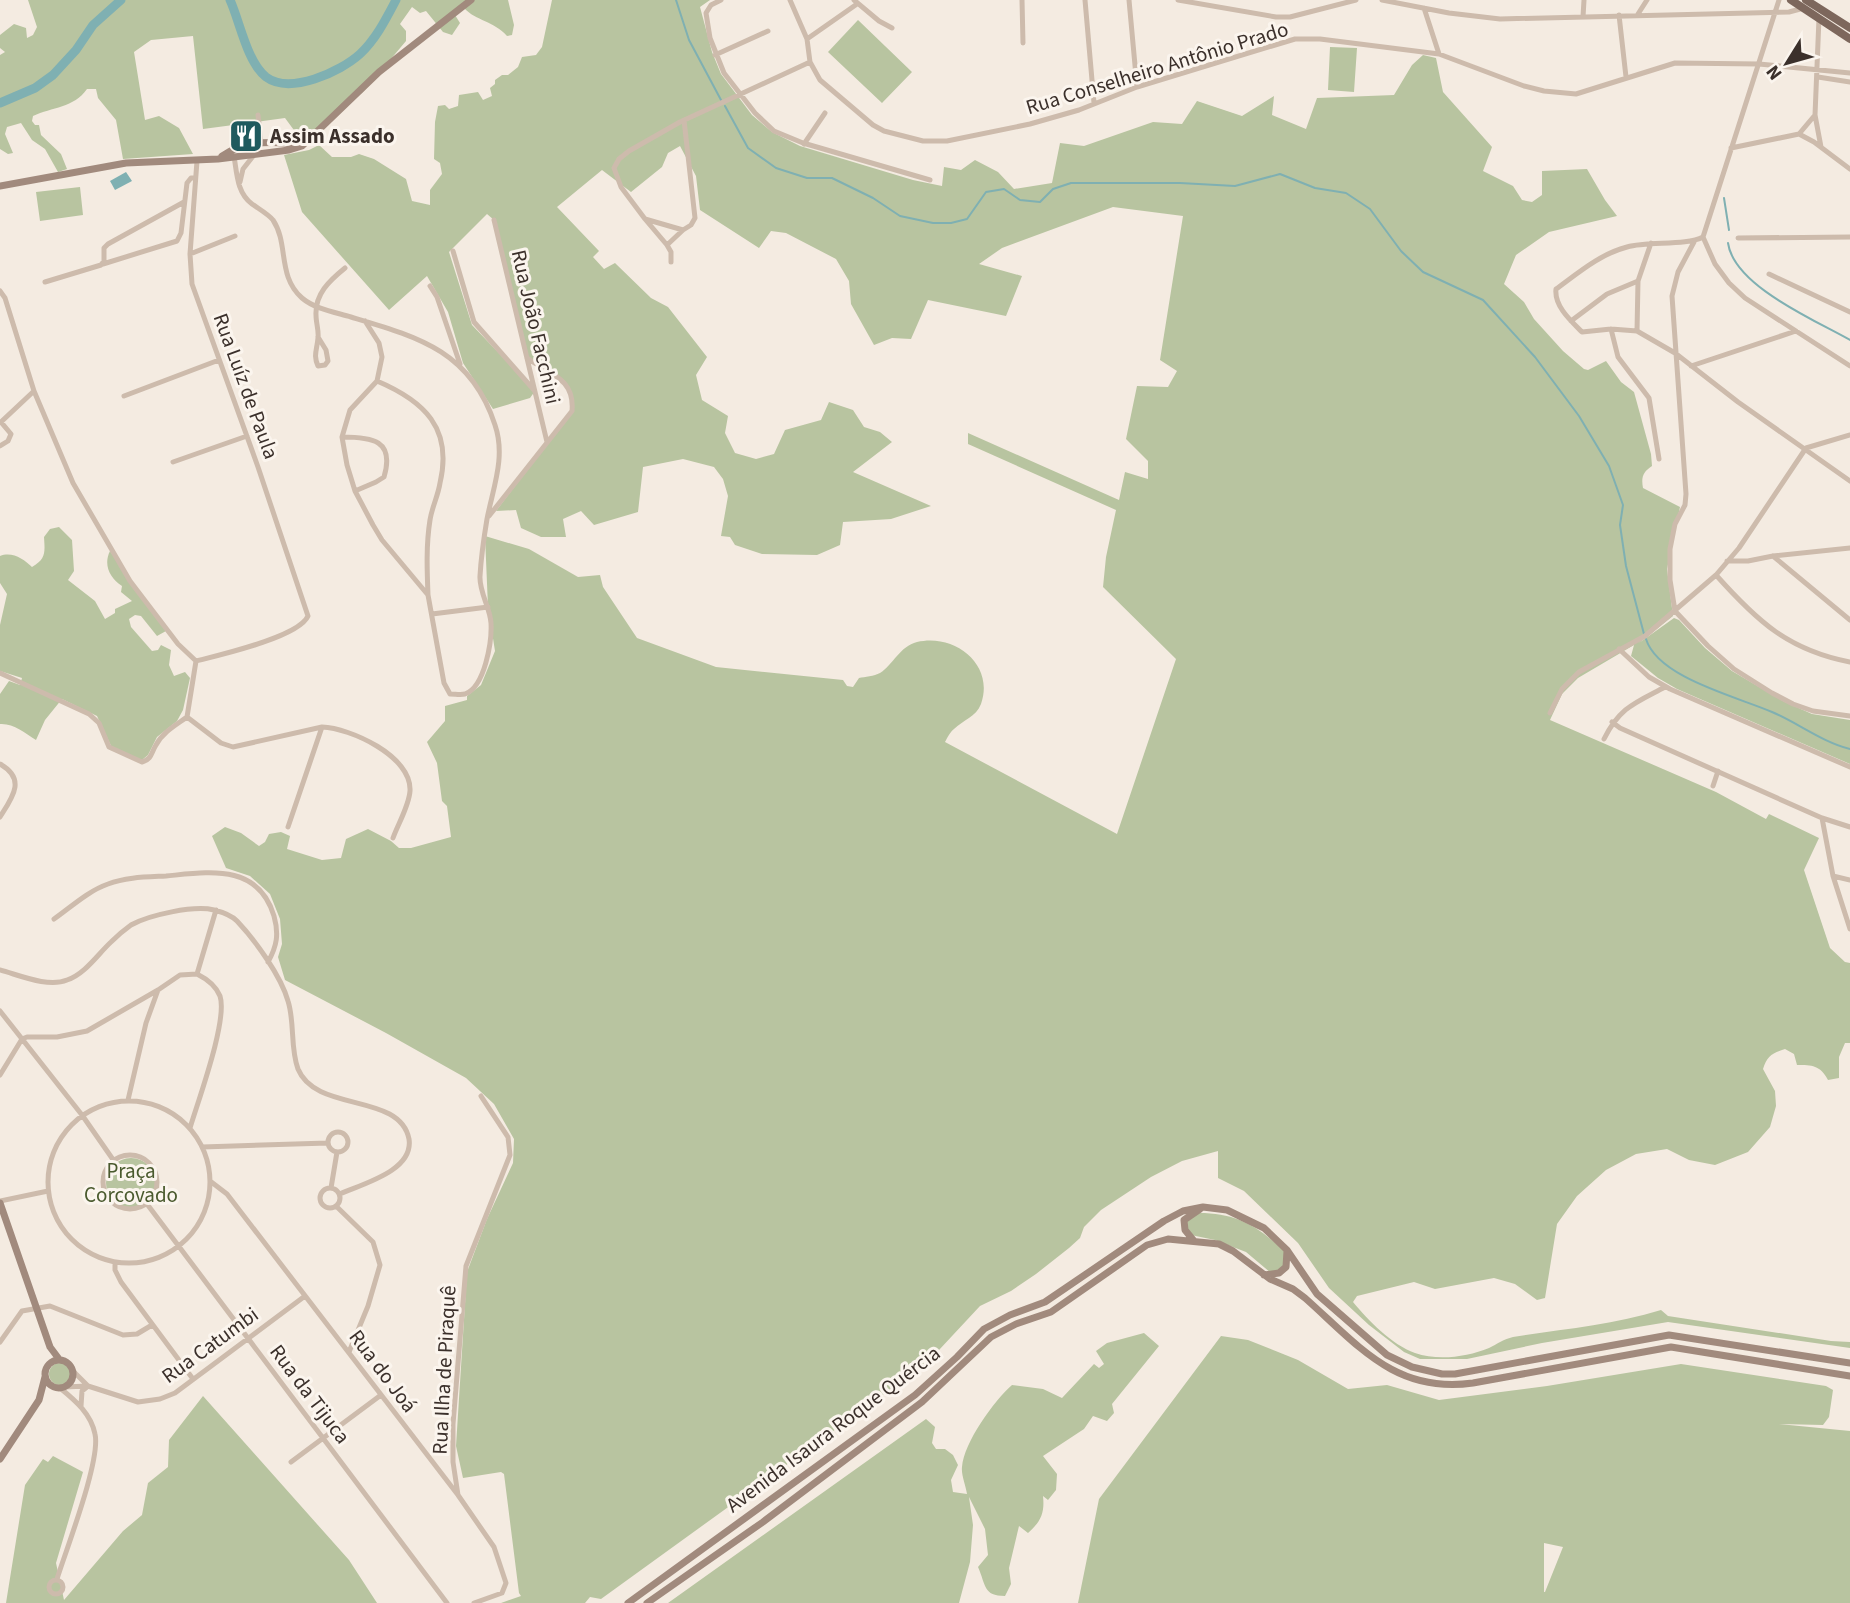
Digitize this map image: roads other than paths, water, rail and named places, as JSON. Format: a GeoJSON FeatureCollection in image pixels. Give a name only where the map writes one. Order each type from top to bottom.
{"type":"FeatureCollection","features":[{"type":"Feature","properties":{"kind":"main road"},"geometry":{"type":"LineString","coordinates":[[235,153],[289,150],[303,146],[379,72],[471,0]]}},
{"type":"Feature","properties":{"kind":"main road"},"geometry":{"type":"LineString","coordinates":[[1791,0],[1820,8],[1850,28]]}},
{"type":"Feature","properties":{"kind":"main road"},"geometry":{"type":"LineString","coordinates":[[1805,4],[1819,18],[1850,39]]}},
{"type":"Feature","properties":{"kind":"main road"},"geometry":{"type":"LineString","coordinates":[[0,186],[126,163],[218,159],[261,143],[303,146]]}},
{"type":"Feature","properties":{"kind":"main road"},"geometry":{"type":"LineString","coordinates":[[256,153],[260,150],[261,143]]}},
{"type":"Feature","properties":{"kind":"main road"},"geometry":{"type":"LineString","coordinates":[[0,1202],[50,1347],[73,1371],[72,1379],[39,1400]]}},
{"type":"Feature","properties":{"kind":"main road"},"geometry":{"type":"LineString","coordinates":[[1194,1241],[1185,1230],[1184,1220],[1203,1207]]}},
{"type":"Feature","properties":{"kind":"main road","name":"Avenida Isaura Roque Quércia"},"geometry":{"type":"LineString","coordinates":[[628,1603],[915,1395],[984,1329],[1003,1318],[1045,1302],[1164,1221],[1183,1211],[1203,1207],[1227,1210],[1252,1220],[1287,1250],[1317,1294],[1387,1355],[1412,1367],[1442,1374],[1491,1369],[1670,1335],[1850,1363]]}},
{"type":"Feature","properties":{"kind":"main road","name":"Avenida Isaura Roque Quércia"},"geometry":{"type":"LineString","coordinates":[[647,1603],[763,1522],[922,1402],[991,1337],[1016,1324],[1051,1312],[1147,1245],[1168,1239],[1219,1244],[1233,1251],[1264,1275],[1305,1298],[1376,1360],[1391,1370],[1427,1384],[1473,1383],[1671,1347],[1850,1376]]}},
{"type":"Feature","properties":{"kind":"main road"},"geometry":{"type":"LineString","coordinates":[[1264,1275],[1279,1273],[1286,1267],[1287,1250]]}},
{"type":"Feature","properties":{"kind":"main road"},"geometry":{"type":"LineString","coordinates":[[0,1459],[39,1400],[49,1364],[50,1347]]}},
{"type":"Feature","properties":{"kind":"main road"},"geometry":{"type":"LineString","coordinates":[[49,1364],[59,1359]]}},
{"type":"Feature","properties":{"kind":"main road"},"geometry":{"type":"LineString","coordinates":[[45,1377],[49,1384],[60,1388]]}},
{"type":"Feature","properties":{"kind":"street"},"geometry":{"type":"LineString","coordinates":[[721,0],[708,8],[706,13],[715,55],[724,73],[754,113],[774,131],[804,144],[930,180]]}},
{"type":"Feature","properties":{"kind":"street"},"geometry":{"type":"LineString","coordinates":[[671,262],[667,245],[621,187],[614,168],[619,159],[629,151],[684,120],[810,62],[807,39],[790,0]]}},
{"type":"Feature","properties":{"kind":"street"},"geometry":{"type":"LineString","coordinates":[[1022,0],[1023,43]]}},
{"type":"Feature","properties":{"kind":"street"},"geometry":{"type":"LineString","coordinates":[[1085,0],[1094,103]]}},
{"type":"Feature","properties":{"kind":"street"},"geometry":{"type":"LineString","coordinates":[[1129,0],[1137,88]]}},
{"type":"Feature","properties":{"kind":"street"},"geometry":{"type":"LineString","coordinates":[[1178,0],[1276,17],[1290,17],[1356,0]]}},
{"type":"Feature","properties":{"kind":"street"},"geometry":{"type":"LineString","coordinates":[[1382,0],[1500,19],[1776,12],[1805,4]]}},
{"type":"Feature","properties":{"kind":"street"},"geometry":{"type":"LineString","coordinates":[[1583,17],[1584,0]]}},
{"type":"Feature","properties":{"kind":"street"},"geometry":{"type":"LineString","coordinates":[[1638,14],[1647,0]]}},
{"type":"Feature","properties":{"kind":"street"},"geometry":{"type":"LineString","coordinates":[[1779,0],[1703,237],[1715,264],[1745,298],[1850,366]]}},
{"type":"Feature","properties":{"kind":"street"},"geometry":{"type":"LineString","coordinates":[[807,39],[856,2],[879,21],[892,27]]}},
{"type":"Feature","properties":{"kind":"street"},"geometry":{"type":"LineString","coordinates":[[1424,8],[1440,54]]}},
{"type":"Feature","properties":{"kind":"street"},"geometry":{"type":"LineString","coordinates":[[1820,8],[1815,114],[1821,147]]}},
{"type":"Feature","properties":{"kind":"street"},"geometry":{"type":"LineString","coordinates":[[1619,15],[1626,77]]}},
{"type":"Feature","properties":{"kind":"street"},"geometry":{"type":"LineString","coordinates":[[715,55],[768,32]]}},
{"type":"Feature","properties":{"kind":"street","name":"Rua Conselheiro Antônio Prado"},"geometry":{"type":"LineString","coordinates":[[810,62],[820,80],[873,125],[884,131],[923,141],[947,141],[1006,130],[1079,110],[1137,88],[1295,39],[1320,39],[1440,54],[1524,86],[1576,94],[1675,64],[1759,64],[1850,73]]}},
{"type":"Feature","properties":{"kind":"street"},"geometry":{"type":"LineString","coordinates":[[1818,77],[1850,82]]}},
{"type":"Feature","properties":{"kind":"street"},"geometry":{"type":"LineString","coordinates":[[804,144],[825,113]]}},
{"type":"Feature","properties":{"kind":"street"},"geometry":{"type":"LineString","coordinates":[[1731,148],[1799,134],[1815,114]]}},
{"type":"Feature","properties":{"kind":"street"},"geometry":{"type":"LineString","coordinates":[[258,115],[261,143]]}},
{"type":"Feature","properties":{"kind":"street"},"geometry":{"type":"LineString","coordinates":[[667,245],[691,225],[695,218],[684,120]]}},
{"type":"Feature","properties":{"kind":"street"},"geometry":{"type":"LineString","coordinates":[[1799,134],[1850,169]]}},
{"type":"Feature","properties":{"kind":"street"},"geometry":{"type":"LineString","coordinates":[[235,153],[239,185],[246,199],[272,219],[279,233],[284,267],[302,299],[316,307],[425,342],[461,365]]}},
{"type":"Feature","properties":{"kind":"street"},"geometry":{"type":"LineString","coordinates":[[239,185],[243,169],[256,153]]}},
{"type":"Feature","properties":{"kind":"street","name":"Rua Luíz de Paula"},"geometry":{"type":"LineString","coordinates":[[196,662],[265,642],[300,626],[308,616],[192,284],[190,254],[197,161]]}},
{"type":"Feature","properties":{"kind":"street"},"geometry":{"type":"LineString","coordinates":[[45,282],[177,241],[181,233],[187,183],[191,178],[195,178]]}},
{"type":"Feature","properties":{"kind":"street"},"geometry":{"type":"LineString","coordinates":[[101,265],[104,261],[104,248],[108,244],[184,202]]}},
{"type":"Feature","properties":{"kind":"street"},"geometry":{"type":"LineString","coordinates":[[645,219],[683,230]]}},
{"type":"Feature","properties":{"kind":"street","name":"Rua João Facchini"},"geometry":{"type":"LineString","coordinates":[[494,220],[547,442]]}},
{"type":"Feature","properties":{"kind":"street"},"geometry":{"type":"LineString","coordinates":[[190,254],[235,236]]}},
{"type":"Feature","properties":{"kind":"street"},"geometry":{"type":"LineString","coordinates":[[1703,237],[1694,242],[1651,243],[1628,247],[1598,259],[1556,289],[1556,300],[1582,332],[1611,328],[1637,331],[1675,354],[1850,481]]}},
{"type":"Feature","properties":{"kind":"street"},"geometry":{"type":"LineString","coordinates":[[1738,238],[1850,237]]}},
{"type":"Feature","properties":{"kind":"street"},"geometry":{"type":"LineString","coordinates":[[1694,242],[1678,272],[1672,296],[1686,494],[1685,505],[1675,524],[1670,549],[1670,580],[1675,611],[1734,669],[1772,693],[1813,711],[1850,716]]}},
{"type":"Feature","properties":{"kind":"street"},"geometry":{"type":"LineString","coordinates":[[1637,331],[1638,281],[1651,243]]}},
{"type":"Feature","properties":{"kind":"street"},"geometry":{"type":"LineString","coordinates":[[453,251],[474,322],[535,391]]}},
{"type":"Feature","properties":{"kind":"street"},"geometry":{"type":"LineString","coordinates":[[318,337],[326,350],[328,361],[325,365],[318,366],[314,357],[318,337],[318,298],[330,281],[345,268]]}},
{"type":"Feature","properties":{"kind":"street"},"geometry":{"type":"LineString","coordinates":[[1769,274],[1850,312]]}},
{"type":"Feature","properties":{"kind":"street"},"geometry":{"type":"LineString","coordinates":[[1571,321],[1607,294],[1638,281]]}},
{"type":"Feature","properties":{"kind":"street"},"geometry":{"type":"LineString","coordinates":[[377,381],[418,403],[432,421],[442,442],[443,466],[430,516],[427,540],[428,595],[446,688],[450,694],[463,695],[477,684],[491,642],[488,607],[480,580],[487,518],[499,471],[496,427],[479,389],[461,365],[430,286]]}},
{"type":"Feature","properties":{"kind":"street"},"geometry":{"type":"LineString","coordinates":[[0,291],[5,298],[34,391],[73,483],[130,581],[178,644],[196,662],[187,718],[164,733],[151,756],[142,762],[109,747],[99,723],[89,714],[0,673]]}},
{"type":"Feature","properties":{"kind":"street"},"geometry":{"type":"LineString","coordinates":[[365,321],[379,343]]}},
{"type":"Feature","properties":{"kind":"street"},"geometry":{"type":"LineString","coordinates":[[385,328],[380,335],[382,357],[377,381],[349,410],[342,437],[355,491],[382,540],[428,595]]}},
{"type":"Feature","properties":{"kind":"street"},"geometry":{"type":"LineString","coordinates":[[1611,328],[1618,357],[1649,398],[1659,459]]}},
{"type":"Feature","properties":{"kind":"street"},"geometry":{"type":"LineString","coordinates":[[1691,366],[1796,331]]}},
{"type":"Feature","properties":{"kind":"street"},"geometry":{"type":"LineString","coordinates":[[447,356],[456,349]]}},
{"type":"Feature","properties":{"kind":"street"},"geometry":{"type":"LineString","coordinates":[[487,518],[572,411],[573,402],[568,386],[527,358]]}},
{"type":"Feature","properties":{"kind":"street"},"geometry":{"type":"LineString","coordinates":[[124,396],[219,360]]}},
{"type":"Feature","properties":{"kind":"street"},"geometry":{"type":"LineString","coordinates":[[524,376],[542,367]]}},
{"type":"Feature","properties":{"kind":"street"},"geometry":{"type":"LineString","coordinates":[[0,446],[8,441],[10,434],[1,421],[34,391]]}},
{"type":"Feature","properties":{"kind":"street"},"geometry":{"type":"LineString","coordinates":[[1550,713],[1562,689],[1579,673],[1645,636],[1716,575],[1739,548],[1806,448],[1850,435]]}},
{"type":"Feature","properties":{"kind":"street"},"geometry":{"type":"LineString","coordinates":[[173,462],[247,436]]}},
{"type":"Feature","properties":{"kind":"street"},"geometry":{"type":"LineString","coordinates":[[342,437],[372,439],[382,445],[387,454],[384,477],[355,491]]}},
{"type":"Feature","properties":{"kind":"street"},"geometry":{"type":"LineString","coordinates":[[496,485],[502,491],[508,492]]}},
{"type":"Feature","properties":{"kind":"street"},"geometry":{"type":"LineString","coordinates":[[1739,548],[1748,561]]}},
{"type":"Feature","properties":{"kind":"street"},"geometry":{"type":"LineString","coordinates":[[1727,561],[1748,561],[1850,548]]}},
{"type":"Feature","properties":{"kind":"street"},"geometry":{"type":"LineString","coordinates":[[1789,570],[1792,554]]}},
{"type":"Feature","properties":{"kind":"street"},"geometry":{"type":"LineString","coordinates":[[1773,556],[1850,620]]}},
{"type":"Feature","properties":{"kind":"street"},"geometry":{"type":"LineString","coordinates":[[1716,575],[1760,622],[1811,651],[1850,662]]}},
{"type":"Feature","properties":{"kind":"street"},"geometry":{"type":"LineString","coordinates":[[432,614],[488,607]]}},
{"type":"Feature","properties":{"kind":"street"},"geometry":{"type":"LineString","coordinates":[[1619,649],[1649,677],[1665,687],[1850,767]]}},
{"type":"Feature","properties":{"kind":"street"},"geometry":{"type":"LineString","coordinates":[[1604,739],[1612,722],[1623,710],[1665,687]]}},
{"type":"Feature","properties":{"kind":"street"},"geometry":{"type":"LineString","coordinates":[[187,718],[221,743],[233,747],[321,727],[332,727],[376,743],[403,770],[409,781],[410,792],[393,838]]}},
{"type":"Feature","properties":{"kind":"street"},"geometry":{"type":"LineString","coordinates":[[1612,722],[1619,728],[1822,818],[1850,827]]}},
{"type":"Feature","properties":{"kind":"street"},"geometry":{"type":"LineString","coordinates":[[288,827],[321,727]]}},
{"type":"Feature","properties":{"kind":"street"},"geometry":{"type":"LineString","coordinates":[[0,764],[15,777],[15,788],[0,817]]}},
{"type":"Feature","properties":{"kind":"street"},"geometry":{"type":"LineString","coordinates":[[1713,786],[1718,771]]}},
{"type":"Feature","properties":{"kind":"street"},"geometry":{"type":"LineString","coordinates":[[1822,818],[1833,876],[1850,929]]}},
{"type":"Feature","properties":{"kind":"street"},"geometry":{"type":"LineString","coordinates":[[1825,835],[1832,821]]}},
{"type":"Feature","properties":{"kind":"street"},"geometry":{"type":"LineString","coordinates":[[54,919],[95,890],[124,879],[206,872],[232,873],[248,881],[271,907],[278,939],[268,962]]}},
{"type":"Feature","properties":{"kind":"street"},"geometry":{"type":"LineString","coordinates":[[1833,876],[1850,880]]}},
{"type":"Feature","properties":{"kind":"street"},"geometry":{"type":"LineString","coordinates":[[0,970],[55,983],[67,981],[80,973],[130,926],[193,909],[216,910],[237,920],[283,986],[288,1001],[294,1054],[304,1079],[325,1093],[393,1115],[404,1125],[409,1147],[405,1160],[398,1167],[340,1194]]}},
{"type":"Feature","properties":{"kind":"street"},"geometry":{"type":"LineString","coordinates":[[197,974],[216,910]]}},
{"type":"Feature","properties":{"kind":"street"},"geometry":{"type":"LineString","coordinates":[[0,1075],[22,1039],[33,1036],[74,1036],[87,1031],[180,975],[197,974],[216,988],[222,1008],[218,1033],[190,1128]]}},
{"type":"Feature","properties":{"kind":"street"},"geometry":{"type":"LineString","coordinates":[[128,1100],[158,990]]}},
{"type":"Feature","properties":{"kind":"street"},"geometry":{"type":"LineString","coordinates":[[140,1000],[152,1009]]}},
{"type":"Feature","properties":{"kind":"street"},"geometry":{"type":"LineString","coordinates":[[0,1011],[82,1115],[114,1161]]}},
{"type":"Feature","properties":{"kind":"street","name":"Rua Ilha de Piraquê"},"geometry":{"type":"LineString","coordinates":[[458,1495],[453,1462],[453,1424],[466,1266],[510,1155],[508,1137],[481,1096]]}},
{"type":"Feature","properties":{"kind":"street"},"geometry":{"type":"LineString","coordinates":[[128,1100],[161,1107],[190,1128],[202,1147],[210,1171],[210,1181],[206,1208],[199,1223],[179,1246],[155,1259],[115,1262],[93,1255],[72,1240],[61,1226],[52,1208],[48,1172],[57,1142],[66,1129],[82,1115],[101,1105],[128,1100]]}},
{"type":"Feature","properties":{"kind":"street"},"geometry":{"type":"LineString","coordinates":[[328,1143],[332,1134],[344,1134],[348,1139],[347,1146],[337,1152]]}},
{"type":"Feature","properties":{"kind":"street"},"geometry":{"type":"LineString","coordinates":[[202,1147],[328,1143]]}},
{"type":"Feature","properties":{"kind":"street"},"geometry":{"type":"LineString","coordinates":[[328,1143],[337,1152]]}},
{"type":"Feature","properties":{"kind":"street"},"geometry":{"type":"LineString","coordinates":[[331,1188],[337,1152]]}},
{"type":"Feature","properties":{"kind":"street"},"geometry":{"type":"LineString","coordinates":[[131,1156],[148,1162],[153,1169],[157,1186],[147,1204],[124,1209],[109,1199],[105,1192],[104,1175],[114,1161],[131,1156]]}},
{"type":"Feature","properties":{"kind":"street","name":"Rua do Joá"},"geometry":{"type":"LineString","coordinates":[[210,1181],[227,1194],[458,1495],[494,1547],[506,1583],[502,1593],[474,1603]]}},
{"type":"Feature","properties":{"kind":"street"},"geometry":{"type":"LineString","coordinates":[[336,1206],[327,1207],[321,1199],[324,1190],[331,1188],[340,1194]]}},
{"type":"Feature","properties":{"kind":"street"},"geometry":{"type":"LineString","coordinates":[[0,1202],[48,1191]]}},
{"type":"Feature","properties":{"kind":"street"},"geometry":{"type":"LineString","coordinates":[[336,1206],[341,1198],[340,1194]]}},
{"type":"Feature","properties":{"kind":"street","name":"Rua da Tijuca"},"geometry":{"type":"LineString","coordinates":[[147,1204],[447,1603]]}},
{"type":"Feature","properties":{"kind":"street"},"geometry":{"type":"LineString","coordinates":[[336,1206],[373,1242],[380,1265],[368,1306],[349,1352]]}},
{"type":"Feature","properties":{"kind":"street"},"geometry":{"type":"LineString","coordinates":[[115,1262],[115,1270],[121,1282],[193,1379]]}},
{"type":"Feature","properties":{"kind":"street","name":"Rua Catumbi"},"geometry":{"type":"LineString","coordinates":[[60,1388],[88,1386],[138,1402],[160,1399],[175,1393],[305,1296]]}},
{"type":"Feature","properties":{"kind":"street"},"geometry":{"type":"LineString","coordinates":[[0,1342],[22,1311],[50,1306],[123,1335],[137,1334],[152,1325]]}},
{"type":"Feature","properties":{"kind":"street","name":"Rua Catumbi"},"geometry":{"type":"LineString","coordinates":[[73,1371],[88,1386]]}},
{"type":"Feature","properties":{"kind":"street"},"geometry":{"type":"LineString","coordinates":[[81,1406],[82,1391],[88,1386]]}},
{"type":"Feature","properties":{"kind":"street"},"geometry":{"type":"LineString","coordinates":[[57,1579],[94,1464],[96,1450],[93,1426],[81,1406],[60,1388]]}},
{"type":"Feature","properties":{"kind":"street"},"geometry":{"type":"LineString","coordinates":[[291,1462],[381,1395]]}},
{"type":"Feature","properties":{"kind":"street"},"geometry":{"type":"LineString","coordinates":[[439,1471],[453,1462]]}},
{"type":"Feature","properties":{"kind":"water"},"geometry":{"type":"Polygon","coordinates":[[[126,172],[132,181],[115,190],[110,181],[126,172]]]}},
{"type":"Feature","properties":{"kind":"waterway"},"geometry":{"type":"LineString","coordinates":[[0,103],[35,88],[53,75],[76,50],[93,25],[121,0]]}},
{"type":"Feature","properties":{"kind":"waterway"},"geometry":{"type":"LineString","coordinates":[[230,0],[249,52],[259,70],[276,82],[288,84],[328,74],[351,61],[371,42],[396,0]]}},
{"type":"Feature","properties":{"kind":"waterway"},"geometry":{"type":"LineString","coordinates":[[676,0],[689,40],[721,100]]}},
{"type":"Feature","properties":{"kind":"waterway"},"geometry":{"type":"LineString","coordinates":[[725,106],[748,148],[776,168],[807,178],[832,178],[873,198],[900,216],[933,223],[951,223],[967,219],[986,192],[1004,189],[1020,200],[1040,202],[1053,189],[1071,183],[1235,186],[1280,174],[1315,188],[1346,193],[1370,209],[1401,251],[1423,272],[1483,300],[1535,357],[1579,416],[1609,466],[1623,505],[1620,525],[1626,566],[1644,634]]}},
{"type":"Feature","properties":{"kind":"waterway"},"geometry":{"type":"LineString","coordinates":[[1724,198],[1729,230]]}},
{"type":"Feature","properties":{"kind":"waterway"},"geometry":{"type":"LineString","coordinates":[[1728,243],[1734,259],[1760,287],[1798,312],[1850,340]]}},
{"type":"Feature","properties":{"kind":"waterway"},"geometry":{"type":"LineString","coordinates":[[1646,639],[1653,653],[1682,675],[1720,693],[1772,712],[1830,742],[1850,749]]}},
{"type":"Feature","properties":{"kind":"place","name":"Assim Assado"},"geometry":{"type":"Point","coordinates":[246,136]}},
{"type":"Feature","properties":{"kind":"park label","name":"Praça Corcovado"},"geometry":{"type":"Point","coordinates":[131,1183]}}]}
